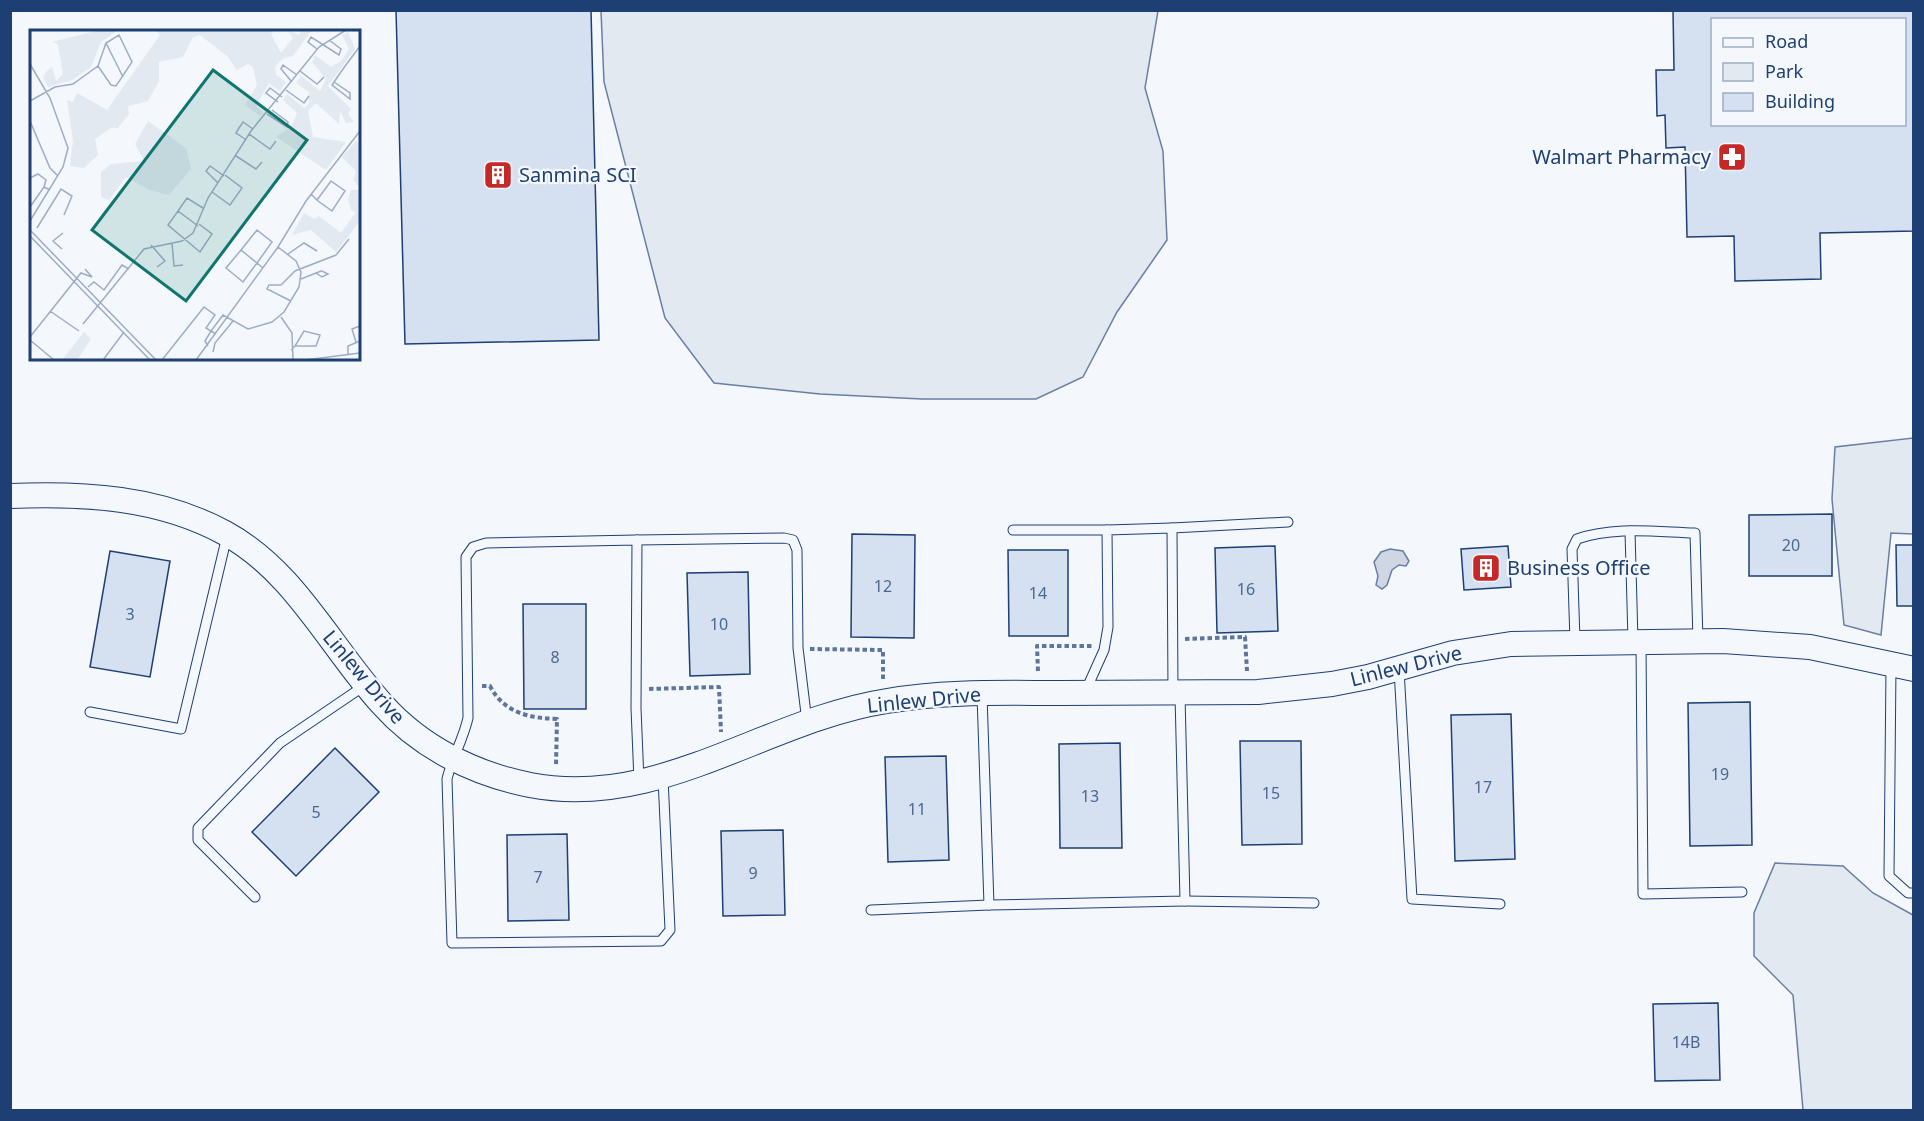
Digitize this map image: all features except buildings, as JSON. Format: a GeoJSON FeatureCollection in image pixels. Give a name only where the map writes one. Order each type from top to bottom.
{"type":"FeatureCollection","features":[{"type":"Feature","properties":{"kind":"street","name":"Linlew Drive"},"geometry":{"type":"LineString","coordinates":[[10,496],[80,495],[156,505],[193,517],[227,534],[259,557],[288,584],[365,684],[405,726],[452,758],[497,778],[556,789],[588,790],[663,778],[807,722],[883,701],[945,694],[1295,689],[1368,677],[1482,647],[1575,641],[1698,641],[1810,647],[1902,666]]}},
{"type":"Feature","properties":{"kind":"lane"},"geometry":{"type":"LineString","coordinates":[[1013,530],[1107,530],[1288,522]]}},
{"type":"Feature","properties":{"kind":"lane"},"geometry":{"type":"LineString","coordinates":[[1173,528],[1173,640],[1185,901]]}},
{"type":"Feature","properties":{"kind":"lane"},"geometry":{"type":"LineString","coordinates":[[1085,693],[1105,646],[1108,627],[1107,530]]}},
{"type":"Feature","properties":{"kind":"lane"},"geometry":{"type":"LineString","coordinates":[[1630,531],[1637,641],[1643,894],[1742,892]]}},
{"type":"Feature","properties":{"kind":"lane"},"geometry":{"type":"LineString","coordinates":[[1575,641],[1572,549],[1577,539],[1589,535],[1630,531],[1695,533],[1698,641]]}},
{"type":"Feature","properties":{"kind":"lane"},"geometry":{"type":"LineString","coordinates":[[90,712],[181,729],[227,534]]}},
{"type":"Feature","properties":{"kind":"lane"},"geometry":{"type":"LineString","coordinates":[[663,778],[670,930],[661,941],[452,943],[447,779],[452,758],[464,735],[468,718],[466,557],[473,548],[486,543],[784,538],[793,540],[797,550],[798,648],[807,722]]}},
{"type":"Feature","properties":{"kind":"lane"},"geometry":{"type":"LineString","coordinates":[[637,540],[636,690],[639,783]]}},
{"type":"Feature","properties":{"kind":"lane"},"geometry":{"type":"LineString","coordinates":[[1902,666],[1889,876],[1908,893],[1914,893]]}},
{"type":"Feature","properties":{"kind":"lane"},"geometry":{"type":"LineString","coordinates":[[1399,669],[1412,899],[1500,904]]}},
{"type":"Feature","properties":{"kind":"lane"},"geometry":{"type":"LineString","coordinates":[[255,897],[198,840],[198,828],[280,743],[365,684]]}},
{"type":"Feature","properties":{"kind":"lane"},"geometry":{"type":"LineString","coordinates":[[982,693],[988,905]]}},
{"type":"Feature","properties":{"kind":"lane"},"geometry":{"type":"LineString","coordinates":[[871,910],[1185,901],[1314,903]]}},
{"type":"Feature","properties":{"kind":"path"},"geometry":{"type":"LineString","coordinates":[[1173,640],[1245,637],[1248,676]]}},
{"type":"Feature","properties":{"kind":"path"},"geometry":{"type":"LineString","coordinates":[[1038,678],[1038,646],[1105,646]]}},
{"type":"Feature","properties":{"kind":"path"},"geometry":{"type":"LineString","coordinates":[[798,648],[883,650],[884,687]]}},
{"type":"Feature","properties":{"kind":"path"},"geometry":{"type":"LineString","coordinates":[[468,686],[490,686],[506,706],[520,714],[532,718],[557,719],[556,772]]}},
{"type":"Feature","properties":{"kind":"path"},"geometry":{"type":"LineString","coordinates":[[636,690],[719,687],[721,741]]}},
{"type":"Feature","properties":{"kind":"green space"},"geometry":{"type":"Polygon","coordinates":[[[601,11],[1158,11],[1145,88],[1163,151],[1167,240],[1117,312],[1083,377],[1036,399],[922,399],[820,394],[714,383],[665,318],[604,82],[601,11]]]}},
{"type":"Feature","properties":{"kind":"green space"},"geometry":{"type":"Polygon","coordinates":[[[1913,438],[1913,534],[1891,533],[1881,635],[1844,625],[1832,499],[1835,447],[1913,438]]]}},
{"type":"Feature","properties":{"kind":"green space"},"geometry":{"type":"Polygon","coordinates":[[[1775,863],[1843,866],[1873,893],[1913,915],[1913,1110],[1803,1110],[1793,995],[1754,956],[1754,913],[1775,863]]]}},
{"type":"Feature","properties":{"kind":"shaded area"},"geometry":{"type":"Polygon","coordinates":[[[1390,549],[1403,551],[1409,561],[1406,566],[1399,565],[1392,570],[1387,585],[1382,589],[1376,585],[1378,576],[1374,562],[1381,552],[1390,549]]]}},
{"type":"Feature","properties":{"kind":"place","name":"Walmart Pharmacy"},"geometry":{"type":"Point","coordinates":[1732,157]}},
{"type":"Feature","properties":{"kind":"place","name":"Sanmina SCI"},"geometry":{"type":"Point","coordinates":[498,175]}},
{"type":"Feature","properties":{"kind":"place","name":"Business Office"},"geometry":{"type":"Point","coordinates":[1486,568]}}]}
